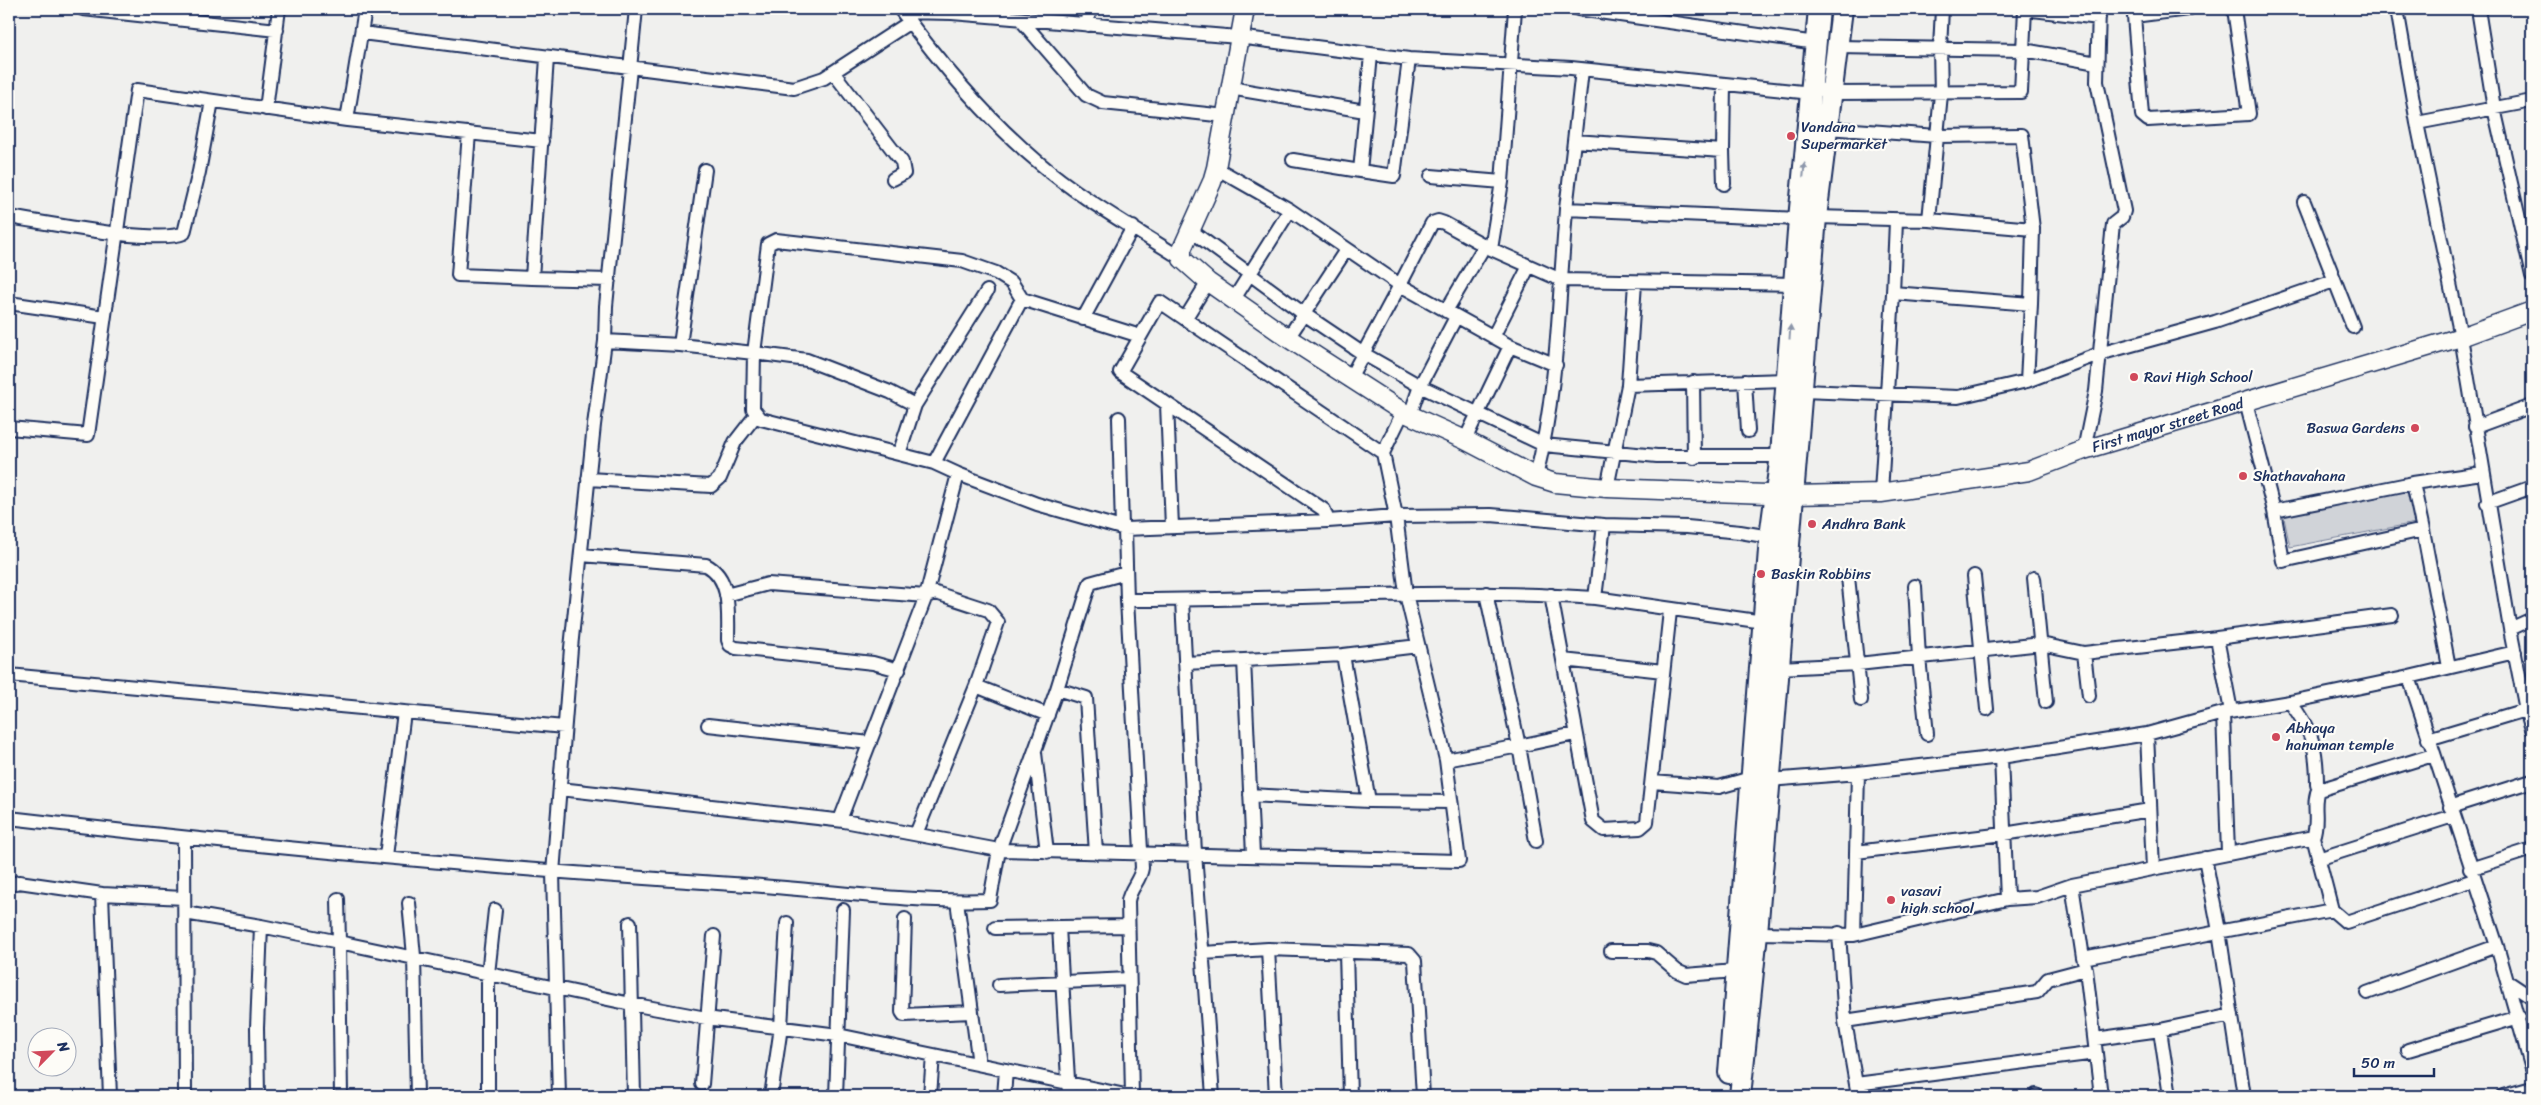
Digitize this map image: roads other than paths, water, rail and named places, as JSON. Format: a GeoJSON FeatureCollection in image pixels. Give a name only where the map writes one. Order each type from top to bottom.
{"type":"FeatureCollection","features":[{"type":"Feature","properties":{"kind":"main road"},"geometry":{"type":"LineString","coordinates":[[1794,386],[1794,284],[1826,128],[1819,91],[1816,43],[1819,9]]}},
{"type":"Feature","properties":{"kind":"main road"},"geometry":{"type":"LineString","coordinates":[[1727,1096],[1735,972],[1760,779],[1779,668],[1785,495],[1819,91],[1837,47],[1842,9]]}},
{"type":"Feature","properties":{"kind":"main road"},"geometry":{"type":"LineString","coordinates":[[1740,1096],[1757,932],[1764,622],[1770,537],[1785,495]]}},
{"type":"Feature","properties":{"kind":"street"},"geometry":{"type":"LineString","coordinates":[[83,9],[277,30]]}},
{"type":"Feature","properties":{"kind":"street"},"geometry":{"type":"LineString","coordinates":[[266,110],[279,9]]}},
{"type":"Feature","properties":{"kind":"street"},"geometry":{"type":"LineString","coordinates":[[347,120],[365,9]]}},
{"type":"Feature","properties":{"kind":"street"},"geometry":{"type":"LineString","coordinates":[[559,1096],[553,873],[564,727],[588,479],[605,340],[608,280],[636,9]]}},
{"type":"Feature","properties":{"kind":"street"},"geometry":{"type":"LineString","coordinates":[[1088,25],[1089,9]]}},
{"type":"Feature","properties":{"kind":"street"},"geometry":{"type":"LineString","coordinates":[[1182,259],[1182,249],[1216,168],[1238,37],[1245,9]]}},
{"type":"Feature","properties":{"kind":"street"},"geometry":{"type":"LineString","coordinates":[[1382,453],[1406,414],[1451,314],[1488,247],[1502,182],[1515,9]]}},
{"type":"Feature","properties":{"kind":"street"},"geometry":{"type":"LineString","coordinates":[[1578,9],[1816,43]]}},
{"type":"Feature","properties":{"kind":"street"},"geometry":{"type":"LineString","coordinates":[[1929,220],[1941,94],[1940,48],[1942,9]]}},
{"type":"Feature","properties":{"kind":"street"},"geometry":{"type":"LineString","coordinates":[[362,34],[794,88],[809,85],[833,72],[904,14],[952,11],[1018,16],[1088,25],[1238,37],[1370,55],[1582,70],[1819,91],[1941,94],[2021,92],[2025,9],[2099,13],[2097,82],[2124,211],[2122,217],[2113,224],[2096,391],[2084,450]]}},
{"type":"Feature","properties":{"kind":"street"},"geometry":{"type":"LineString","coordinates":[[2188,9],[2134,12],[2142,115],[2148,120],[2249,114],[2234,9]]}},
{"type":"Feature","properties":{"kind":"street"},"geometry":{"type":"LineString","coordinates":[[2397,9],[2461,337],[2487,503],[2510,629],[2532,729]]}},
{"type":"Feature","properties":{"kind":"street"},"geometry":{"type":"LineString","coordinates":[[2478,9],[2494,108],[2532,276]]}},
{"type":"Feature","properties":{"kind":"street"},"geometry":{"type":"LineString","coordinates":[[904,14],[981,108],[1037,162],[1182,259]]}},
{"type":"Feature","properties":{"kind":"street"},"geometry":{"type":"LineString","coordinates":[[1018,16],[1086,95],[1095,100],[1103,103],[1226,116]]}},
{"type":"Feature","properties":{"kind":"street"},"geometry":{"type":"LineString","coordinates":[[1837,47],[2024,50],[2097,63]]}},
{"type":"Feature","properties":{"kind":"street"},"geometry":{"type":"LineString","coordinates":[[1360,171],[1370,55]]}},
{"type":"Feature","properties":{"kind":"street"},"geometry":{"type":"LineString","coordinates":[[532,278],[547,58]]}},
{"type":"Feature","properties":{"kind":"street"},"geometry":{"type":"LineString","coordinates":[[1293,160],[1394,176],[1409,58]]}},
{"type":"Feature","properties":{"kind":"street"},"geometry":{"type":"LineString","coordinates":[[1536,476],[1544,445],[1556,365],[1566,209],[1582,70]]}},
{"type":"Feature","properties":{"kind":"street"},"geometry":{"type":"LineString","coordinates":[[833,72],[902,162],[904,173],[893,179]]}},
{"type":"Feature","properties":{"kind":"street"},"geometry":{"type":"LineString","coordinates":[[1724,84],[1724,184]]}},
{"type":"Feature","properties":{"kind":"street"},"geometry":{"type":"LineString","coordinates":[[1230,88],[1365,111]]}},
{"type":"Feature","properties":{"kind":"street"},"geometry":{"type":"LineString","coordinates":[[9,428],[88,435],[137,90],[266,110],[542,141]]}},
{"type":"Feature","properties":{"kind":"street"},"geometry":{"type":"LineString","coordinates":[[2418,123],[2532,100]]}},
{"type":"Feature","properties":{"kind":"street"},"geometry":{"type":"LineString","coordinates":[[9,217],[116,233],[169,236],[184,233],[200,172],[212,102]]}},
{"type":"Feature","properties":{"kind":"street"},"geometry":{"type":"LineString","coordinates":[[1826,128],[1937,136],[2022,135],[2033,229],[2027,381]]}},
{"type":"Feature","properties":{"kind":"street"},"geometry":{"type":"LineString","coordinates":[[469,133],[458,275],[608,280]]}},
{"type":"Feature","properties":{"kind":"street"},"geometry":{"type":"LineString","coordinates":[[1574,141],[1723,151]]}},
{"type":"Feature","properties":{"kind":"street"},"geometry":{"type":"LineString","coordinates":[[1216,168],[1290,210],[1346,250],[1400,285],[1510,346],[1556,365]]}},
{"type":"Feature","properties":{"kind":"street"},"geometry":{"type":"LineString","coordinates":[[680,345],[705,170]]}},
{"type":"Feature","properties":{"kind":"street"},"geometry":{"type":"LineString","coordinates":[[1431,176],[1502,182]]}},
{"type":"Feature","properties":{"kind":"street"},"geometry":{"type":"LineString","coordinates":[[2304,202],[2353,327]]}},
{"type":"Feature","properties":{"kind":"street"},"geometry":{"type":"LineString","coordinates":[[1566,209],[1808,218],[1929,220],[2033,229]]}},
{"type":"Feature","properties":{"kind":"street"},"geometry":{"type":"LineString","coordinates":[[1234,299],[1290,210]]}},
{"type":"Feature","properties":{"kind":"street"},"geometry":{"type":"LineString","coordinates":[[1882,493],[1896,220]]}},
{"type":"Feature","properties":{"kind":"street"},"geometry":{"type":"LineString","coordinates":[[1349,380],[1432,223],[1438,221],[1488,247],[1561,280],[1635,283],[1794,284]]}},
{"type":"Feature","properties":{"kind":"street"},"geometry":{"type":"LineString","coordinates":[[1083,319],[1133,227]]}},
{"type":"Feature","properties":{"kind":"street"},"geometry":{"type":"LineString","coordinates":[[1190,230],[1304,314],[1362,353],[1420,386],[1544,445],[1615,453],[1694,458],[1789,456]]}},
{"type":"Feature","properties":{"kind":"street"},"geometry":{"type":"LineString","coordinates":[[1140,336],[1022,299],[1012,283],[996,273],[962,261],[776,240],[768,244],[754,353],[753,409],[761,420],[934,463],[1037,504],[1124,528],[1328,521],[1396,516],[1492,515],[1604,525],[1687,527],[1770,537]]}},
{"type":"Feature","properties":{"kind":"street"},"geometry":{"type":"LineString","coordinates":[[1288,338],[1346,250]]}},
{"type":"Feature","properties":{"kind":"street","name":"First mayor street Road"},"geometry":{"type":"LineString","coordinates":[[1182,259],[1208,282],[1349,380],[1406,414],[1536,476],[1555,483],[1607,488],[1785,495],[1882,493],[2029,471],[2084,450],[2461,337],[2532,311]]}},
{"type":"Feature","properties":{"kind":"street"},"geometry":{"type":"LineString","coordinates":[[1493,337],[1529,266]]}},
{"type":"Feature","properties":{"kind":"street"},"geometry":{"type":"LineString","coordinates":[[1628,385],[1745,381],[1886,394],[1958,398],[2027,381],[2099,354],[2215,322],[2334,281]]}},
{"type":"Feature","properties":{"kind":"street"},"geometry":{"type":"LineString","coordinates":[[1185,318],[1208,282]]}},
{"type":"Feature","properties":{"kind":"street"},"geometry":{"type":"LineString","coordinates":[[1607,488],[1628,385],[1635,283]]}},
{"type":"Feature","properties":{"kind":"street"},"geometry":{"type":"LineString","coordinates":[[899,454],[915,405],[987,291]]}},
{"type":"Feature","properties":{"kind":"street"},"geometry":{"type":"LineString","coordinates":[[1892,293],[2030,304]]}},
{"type":"Feature","properties":{"kind":"street"},"geometry":{"type":"LineString","coordinates":[[934,463],[1022,299]]}},
{"type":"Feature","properties":{"kind":"street"},"geometry":{"type":"LineString","coordinates":[[560,789],[840,820],[999,850],[1096,853],[1195,853],[1459,861],[1446,760],[1406,594],[1396,516],[1382,453],[1160,302],[1120,372],[1324,510],[1328,521]]}},
{"type":"Feature","properties":{"kind":"street"},"geometry":{"type":"LineString","coordinates":[[9,303],[104,317]]}},
{"type":"Feature","properties":{"kind":"street"},"geometry":{"type":"LineString","coordinates":[[605,340],[680,345],[807,360],[890,392],[915,405]]}},
{"type":"Feature","properties":{"kind":"street"},"geometry":{"type":"LineString","coordinates":[[1464,440],[1510,346]]}},
{"type":"Feature","properties":{"kind":"street"},"geometry":{"type":"LineString","coordinates":[[1745,381],[1748,431]]}},
{"type":"Feature","properties":{"kind":"street"},"geometry":{"type":"LineString","coordinates":[[1693,382],[1694,458]]}},
{"type":"Feature","properties":{"kind":"street"},"geometry":{"type":"LineString","coordinates":[[2246,402],[2274,511],[2283,561],[2423,530]]}},
{"type":"Feature","properties":{"kind":"street"},"geometry":{"type":"LineString","coordinates":[[1167,404],[1172,527]]}},
{"type":"Feature","properties":{"kind":"street"},"geometry":{"type":"LineString","coordinates":[[2475,427],[2532,406]]}},
{"type":"Feature","properties":{"kind":"street"},"geometry":{"type":"LineString","coordinates":[[588,479],[711,486],[720,478],[735,442],[756,415]]}},
{"type":"Feature","properties":{"kind":"street"},"geometry":{"type":"LineString","coordinates":[[185,913],[414,956],[488,974],[631,1004],[706,1018],[838,1035],[1131,1096],[1129,892],[1141,875],[1141,853],[1126,600],[1119,418]]}},
{"type":"Feature","properties":{"kind":"street"},"geometry":{"type":"LineString","coordinates":[[2274,511],[2413,483],[2482,473]]}},
{"type":"Feature","properties":{"kind":"street"},"geometry":{"type":"LineString","coordinates":[[840,820],[926,596],[958,474]]}},
{"type":"Feature","properties":{"kind":"street"},"geometry":{"type":"LineString","coordinates":[[2413,483],[2449,667]]}},
{"type":"Feature","properties":{"kind":"street"},"geometry":{"type":"LineString","coordinates":[[2487,503],[2532,487]]}},
{"type":"Feature","properties":{"kind":"street"},"geometry":{"type":"LineString","coordinates":[[1595,598],[1604,525]]}},
{"type":"Feature","properties":{"kind":"street"},"geometry":{"type":"LineString","coordinates":[[581,555],[706,565],[719,576],[726,595],[728,640],[730,645],[736,648],[873,663],[899,670]]}},
{"type":"Feature","properties":{"kind":"street"},"geometry":{"type":"LineString","coordinates":[[9,818],[184,838],[553,873],[789,887],[957,901],[990,900],[999,850],[1057,689],[1090,583],[1126,573]]}},
{"type":"Feature","properties":{"kind":"street"},"geometry":{"type":"LineString","coordinates":[[1974,576],[1987,709]]}},
{"type":"Feature","properties":{"kind":"street"},"geometry":{"type":"LineString","coordinates":[[1848,577],[1861,700]]}},
{"type":"Feature","properties":{"kind":"street"},"geometry":{"type":"LineString","coordinates":[[2034,578],[2046,702]]}},
{"type":"Feature","properties":{"kind":"street"},"geometry":{"type":"LineString","coordinates":[[726,595],[768,584],[926,596],[936,594],[988,610],[995,616],[998,622],[976,686],[916,834]]}},
{"type":"Feature","properties":{"kind":"street"},"geometry":{"type":"LineString","coordinates":[[1914,586],[1927,734]]}},
{"type":"Feature","properties":{"kind":"street"},"geometry":{"type":"LineString","coordinates":[[1486,593],[1519,746],[1536,841]]}},
{"type":"Feature","properties":{"kind":"street"},"geometry":{"type":"LineString","coordinates":[[1126,600],[1486,593],[1551,595],[1595,598],[1764,622]]}},
{"type":"Feature","properties":{"kind":"street"},"geometry":{"type":"LineString","coordinates":[[1551,595],[1593,821],[1598,828],[1604,830],[1640,828],[1646,825],[1670,610]]}},
{"type":"Feature","properties":{"kind":"street"},"geometry":{"type":"LineString","coordinates":[[1182,600],[1195,853],[1213,1096]]}},
{"type":"Feature","properties":{"kind":"street"},"geometry":{"type":"LineString","coordinates":[[1779,668],[1858,664],[2041,644],[2084,653],[2392,615]]}},
{"type":"Feature","properties":{"kind":"street"},"geometry":{"type":"LineString","coordinates":[[2510,629],[2532,619]]}},
{"type":"Feature","properties":{"kind":"street"},"geometry":{"type":"LineString","coordinates":[[2217,638],[2227,712],[2228,854]]}},
{"type":"Feature","properties":{"kind":"street"},"geometry":{"type":"LineString","coordinates":[[1185,663],[1343,655],[1418,646]]}},
{"type":"Feature","properties":{"kind":"street"},"geometry":{"type":"LineString","coordinates":[[1652,782],[1719,787],[1760,779],[1858,773],[2001,757],[2147,734],[2227,712],[2290,702],[2515,652]]}},
{"type":"Feature","properties":{"kind":"street"},"geometry":{"type":"LineString","coordinates":[[2084,653],[2089,696]]}},
{"type":"Feature","properties":{"kind":"street"},"geometry":{"type":"LineString","coordinates":[[1343,655],[1369,801]]}},
{"type":"Feature","properties":{"kind":"street"},"geometry":{"type":"LineString","coordinates":[[1244,660],[1253,855]]}},
{"type":"Feature","properties":{"kind":"street"},"geometry":{"type":"LineString","coordinates":[[1563,660],[1663,671]]}},
{"type":"Feature","properties":{"kind":"street"},"geometry":{"type":"LineString","coordinates":[[9,675],[564,727]]}},
{"type":"Feature","properties":{"kind":"street"},"geometry":{"type":"LineString","coordinates":[[2409,677],[2472,875],[2497,946],[2519,1017],[2532,1069]]}},
{"type":"Feature","properties":{"kind":"street"},"geometry":{"type":"LineString","coordinates":[[976,686],[1048,715]]}},
{"type":"Feature","properties":{"kind":"street"},"geometry":{"type":"LineString","coordinates":[[1057,689],[1086,698],[1096,853]]}},
{"type":"Feature","properties":{"kind":"street"},"geometry":{"type":"LineString","coordinates":[[2290,702],[2305,722],[2317,755],[2319,788],[2316,794],[2317,819],[2313,837],[2332,910],[2346,922],[2472,875],[2532,849]]}},
{"type":"Feature","properties":{"kind":"street"},"geometry":{"type":"LineString","coordinates":[[2428,739],[2529,709]]}},
{"type":"Feature","properties":{"kind":"street"},"geometry":{"type":"LineString","coordinates":[[386,856],[404,712]]}},
{"type":"Feature","properties":{"kind":"street"},"geometry":{"type":"LineString","coordinates":[[708,725],[870,743]]}},
{"type":"Feature","properties":{"kind":"street"},"geometry":{"type":"LineString","coordinates":[[1446,760],[1576,734]]}},
{"type":"Feature","properties":{"kind":"street"},"geometry":{"type":"LineString","coordinates":[[2147,734],[2152,869]]}},
{"type":"Feature","properties":{"kind":"street"},"geometry":{"type":"LineString","coordinates":[[1035,750],[1047,852]]}},
{"type":"Feature","properties":{"kind":"street"},"geometry":{"type":"LineString","coordinates":[[2319,788],[2322,790],[2433,755]]}},
{"type":"Feature","properties":{"kind":"street"},"geometry":{"type":"LineString","coordinates":[[2001,757],[2007,899]]}},
{"type":"Feature","properties":{"kind":"street"},"geometry":{"type":"LineString","coordinates":[[1854,934],[1858,773]]}},
{"type":"Feature","properties":{"kind":"street"},"geometry":{"type":"LineString","coordinates":[[2318,859],[2532,781]]}},
{"type":"Feature","properties":{"kind":"street"},"geometry":{"type":"LineString","coordinates":[[1250,795],[1369,801],[1451,802]]}},
{"type":"Feature","properties":{"kind":"street"},"geometry":{"type":"LineString","coordinates":[[1856,852],[2004,834],[2150,810]]}},
{"type":"Feature","properties":{"kind":"street"},"geometry":{"type":"LineString","coordinates":[[1757,932],[1854,934],[2007,899],[2037,897],[2072,885],[2313,837]]}},
{"type":"Feature","properties":{"kind":"street"},"geometry":{"type":"LineString","coordinates":[[184,838],[185,1096]]}},
{"type":"Feature","properties":{"kind":"street"},"geometry":{"type":"LineString","coordinates":[[2205,858],[2219,930],[2244,1096]]}},
{"type":"Feature","properties":{"kind":"street"},"geometry":{"type":"LineString","coordinates":[[9,885],[19,882],[102,894],[184,898]]}},
{"type":"Feature","properties":{"kind":"street"},"geometry":{"type":"LineString","coordinates":[[2072,885],[2095,1039],[2101,1096]]}},
{"type":"Feature","properties":{"kind":"street"},"geometry":{"type":"LineString","coordinates":[[102,894],[110,1096]]}},
{"type":"Feature","properties":{"kind":"street"},"geometry":{"type":"LineString","coordinates":[[338,899],[341,1096]]}},
{"type":"Feature","properties":{"kind":"street"},"geometry":{"type":"LineString","coordinates":[[957,901],[979,1064]]}},
{"type":"Feature","properties":{"kind":"street"},"geometry":{"type":"LineString","coordinates":[[409,903],[414,956],[416,1096]]}},
{"type":"Feature","properties":{"kind":"street"},"geometry":{"type":"LineString","coordinates":[[488,1096],[488,974],[495,910]]}},
{"type":"Feature","properties":{"kind":"street"},"geometry":{"type":"LineString","coordinates":[[836,1096],[843,910]]}},
{"type":"Feature","properties":{"kind":"street"},"geometry":{"type":"LineString","coordinates":[[1845,1021],[2037,992],[2048,979],[2084,963],[2219,930],[2332,910]]}},
{"type":"Feature","properties":{"kind":"street"},"geometry":{"type":"LineString","coordinates":[[905,919],[902,1012],[904,1015],[971,1012]]}},
{"type":"Feature","properties":{"kind":"street"},"geometry":{"type":"LineString","coordinates":[[772,1096],[781,1027],[787,922]]}},
{"type":"Feature","properties":{"kind":"street"},"geometry":{"type":"LineString","coordinates":[[630,923],[634,1096]]}},
{"type":"Feature","properties":{"kind":"street"},"geometry":{"type":"LineString","coordinates":[[258,1096],[257,1028],[261,926]]}},
{"type":"Feature","properties":{"kind":"street"},"geometry":{"type":"LineString","coordinates":[[996,928],[1128,926]]}},
{"type":"Feature","properties":{"kind":"street"},"geometry":{"type":"LineString","coordinates":[[1059,927],[1069,1096]]}},
{"type":"Feature","properties":{"kind":"street"},"geometry":{"type":"LineString","coordinates":[[1839,934],[1845,1021],[1857,1090],[2096,1053]]}},
{"type":"Feature","properties":{"kind":"street"},"geometry":{"type":"LineString","coordinates":[[702,1084],[714,936]]}},
{"type":"Feature","properties":{"kind":"street"},"geometry":{"type":"LineString","coordinates":[[2367,993],[2497,946]]}},
{"type":"Feature","properties":{"kind":"street"},"geometry":{"type":"LineString","coordinates":[[1203,953],[1268,949],[1409,954],[1413,956],[1415,961],[1423,1096]]}},
{"type":"Feature","properties":{"kind":"street"},"geometry":{"type":"LineString","coordinates":[[1268,949],[1276,1096]]}},
{"type":"Feature","properties":{"kind":"street"},"geometry":{"type":"LineString","coordinates":[[1611,951],[1648,951],[1656,953],[1677,971],[1686,975],[1735,972]]}},
{"type":"Feature","properties":{"kind":"street"},"geometry":{"type":"LineString","coordinates":[[1346,952],[1350,1096]]}},
{"type":"Feature","properties":{"kind":"street"},"geometry":{"type":"LineString","coordinates":[[1000,985],[1129,979]]}},
{"type":"Feature","properties":{"kind":"street"},"geometry":{"type":"LineString","coordinates":[[2508,982],[2532,998]]}},
{"type":"Feature","properties":{"kind":"street"},"geometry":{"type":"LineString","coordinates":[[2095,1039],[2160,1030],[2232,1015]]}},
{"type":"Feature","properties":{"kind":"street"},"geometry":{"type":"LineString","coordinates":[[2408,1050],[2519,1017]]}},
{"type":"Feature","properties":{"kind":"street"},"geometry":{"type":"LineString","coordinates":[[2160,1030],[2170,1096]]}},
{"type":"Feature","properties":{"kind":"street"},"geometry":{"type":"LineString","coordinates":[[930,1096],[932,1055]]}},
{"type":"Feature","properties":{"kind":"street"},"geometry":{"type":"LineString","coordinates":[[1004,1096],[1006,1070]]}},
{"type":"Feature","properties":{"kind":"street"},"geometry":{"type":"LineString","coordinates":[[2503,1096],[2532,1088]]}},
{"type":"Feature","properties":{"kind":"place","name":"Vandana Supermarket"},"geometry":{"type":"Point","coordinates":[1791,136]}},
{"type":"Feature","properties":{"kind":"place","name":"Ravi High School"},"geometry":{"type":"Point","coordinates":[2134,377]}},
{"type":"Feature","properties":{"kind":"place","name":"Baswa Gardens"},"geometry":{"type":"Point","coordinates":[2415,428]}},
{"type":"Feature","properties":{"kind":"place","name":"Shathavahana"},"geometry":{"type":"Point","coordinates":[2243,476]}},
{"type":"Feature","properties":{"kind":"place","name":"Andhra Bank"},"geometry":{"type":"Point","coordinates":[1812,524]}},
{"type":"Feature","properties":{"kind":"place","name":"Baskin Robbins"},"geometry":{"type":"Point","coordinates":[1761,574]}},
{"type":"Feature","properties":{"kind":"place","name":"Abhaya hanuman temple"},"geometry":{"type":"Point","coordinates":[2276,737]}},
{"type":"Feature","properties":{"kind":"place","name":"vasavi high school"},"geometry":{"type":"Point","coordinates":[1891,900]}}]}
